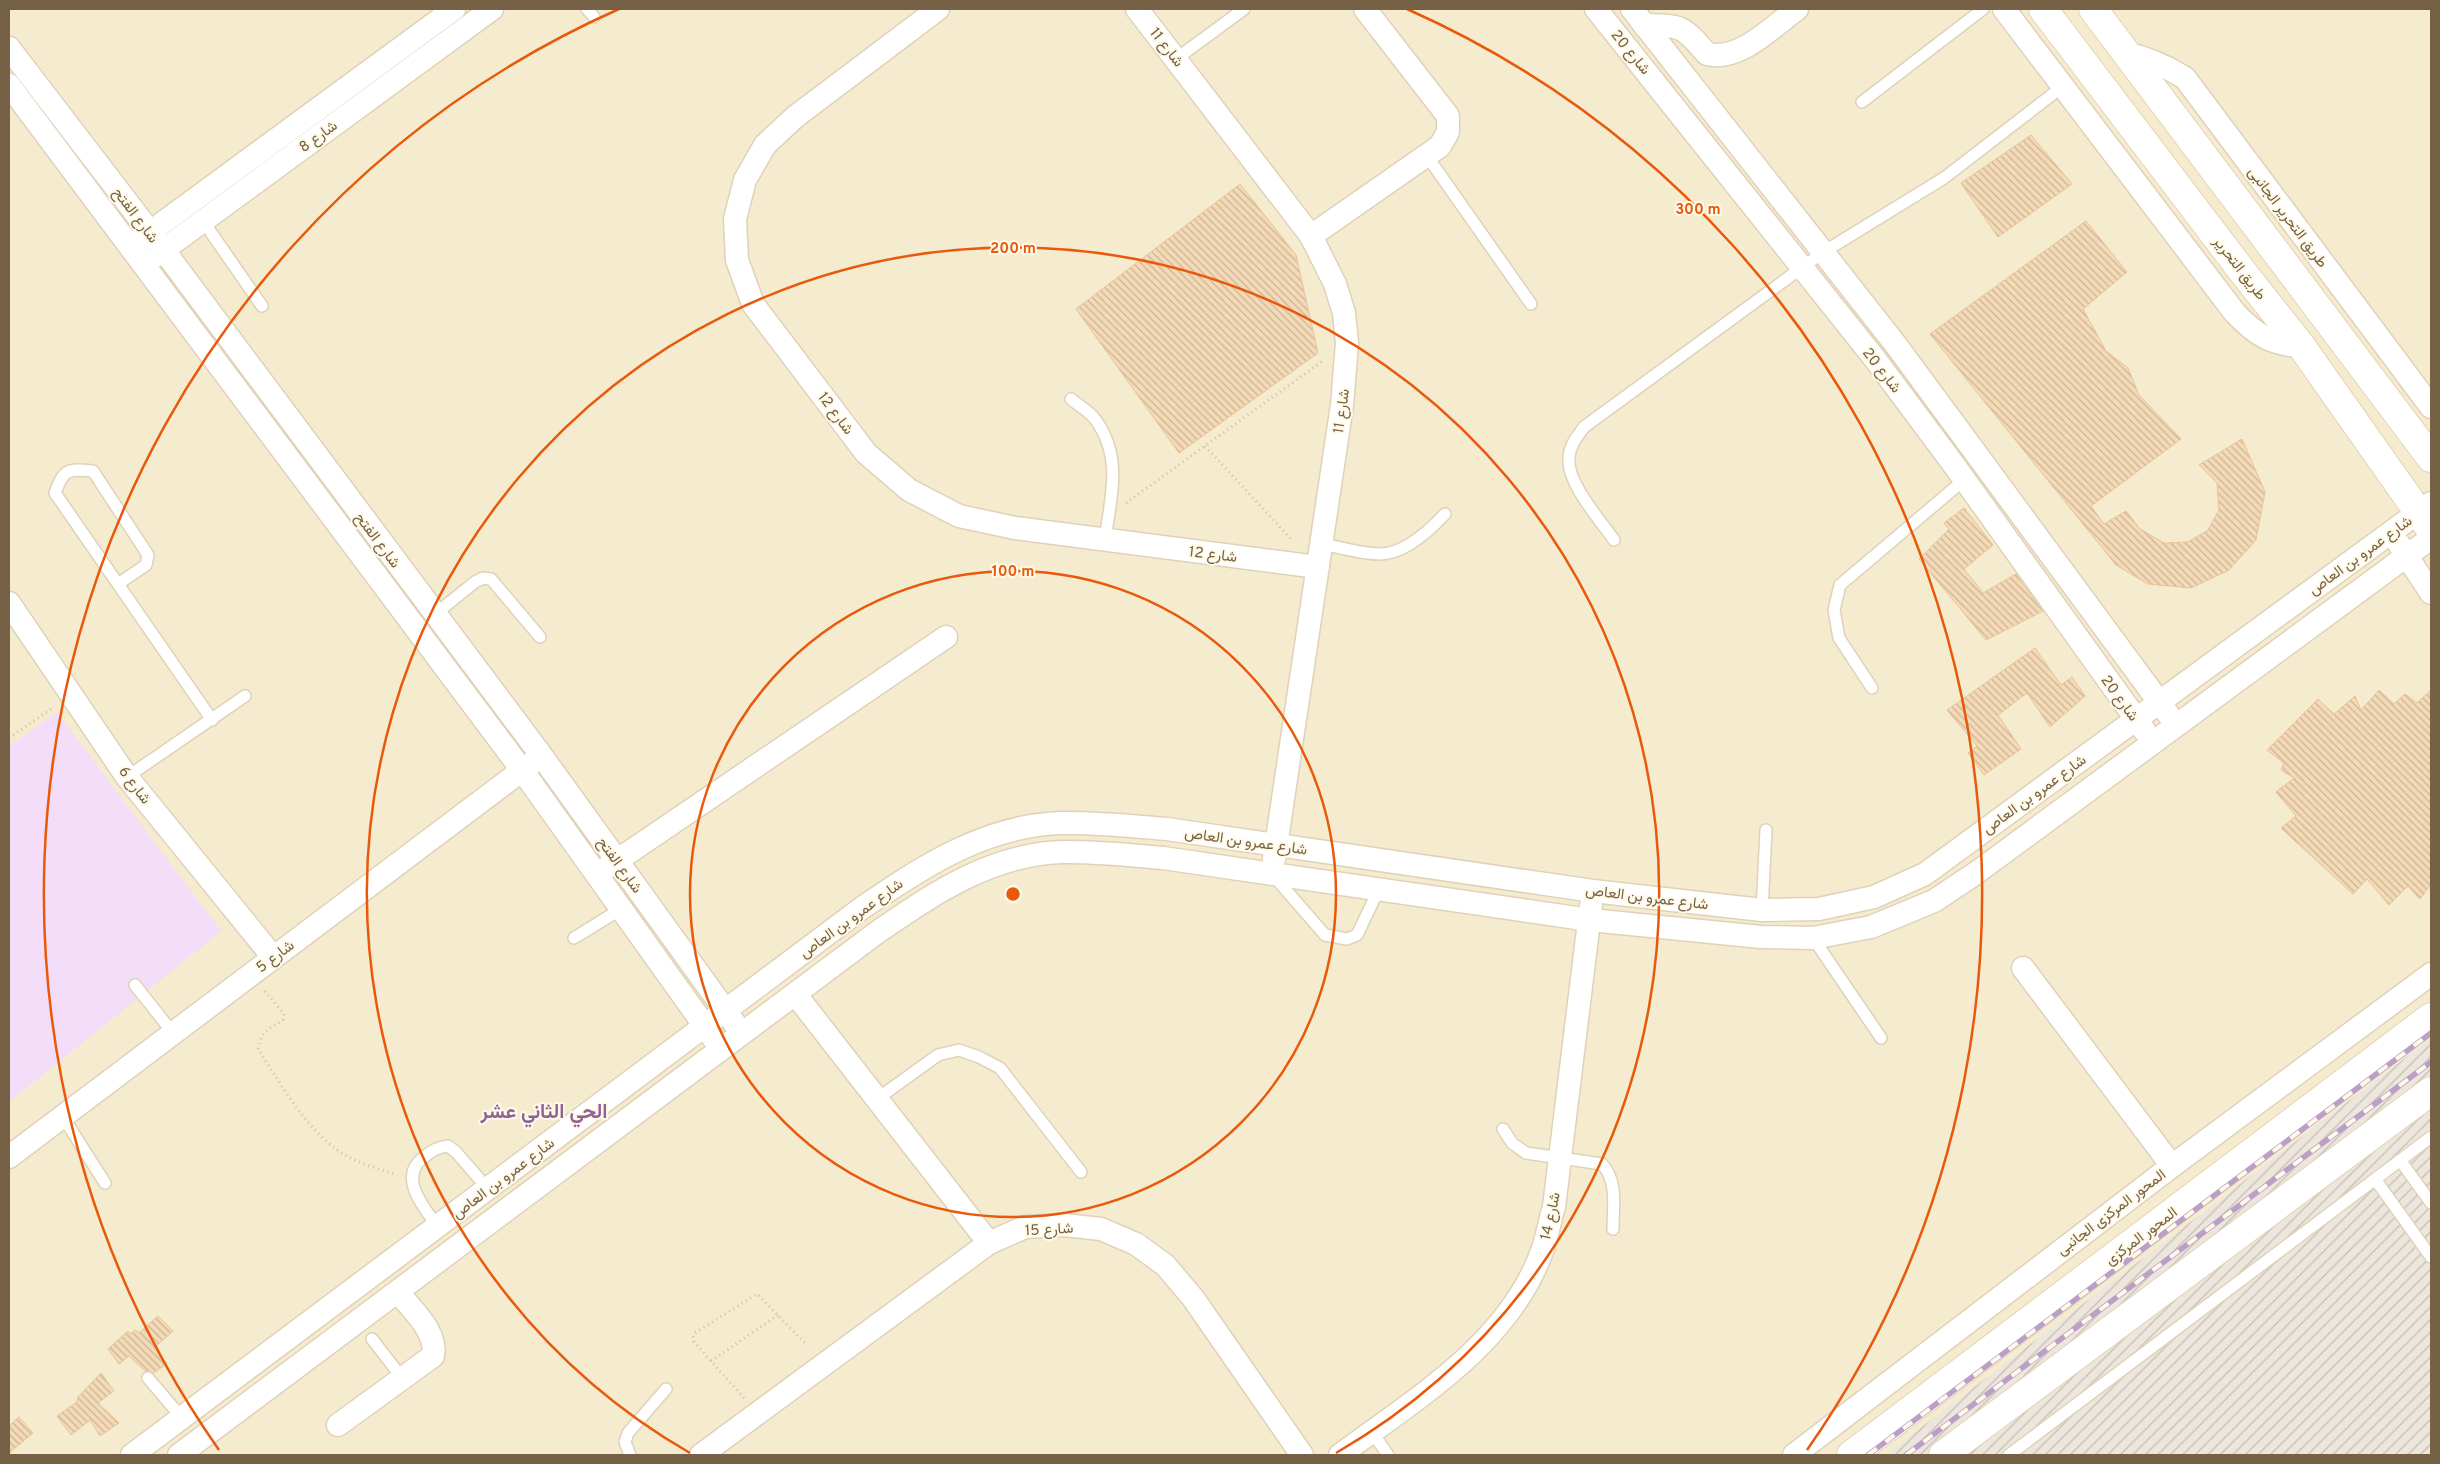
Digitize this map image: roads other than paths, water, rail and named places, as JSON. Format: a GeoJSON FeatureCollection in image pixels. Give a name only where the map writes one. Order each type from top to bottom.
{"type":"FeatureCollection","features":[{"type":"Feature","properties":{"kind":"main road","name":"طريق التحرير"},"geometry":{"type":"LineString","coordinates":[[2043,9],[2242,271],[2302,346],[2427,515]]}},
{"type":"Feature","properties":{"kind":"main road"},"geometry":{"type":"LineString","coordinates":[[2093,9],[2431,458]]}},
{"type":"Feature","properties":{"kind":"main road","name":"المحور المركزى"},"geometry":{"type":"LineString","coordinates":[[1851,1455],[2431,1016]]}},
{"type":"Feature","properties":{"kind":"main road"},"geometry":{"type":"LineString","coordinates":[[1957,1451],[2431,1091]]}},
{"type":"Feature","properties":{"kind":"street","name":"شارع 8"},"geometry":{"type":"LineString","coordinates":[[131,246],[454,9]]}},
{"type":"Feature","properties":{"kind":"street","name":"شارع 8"},"geometry":{"type":"LineString","coordinates":[[144,264],[492,9]]}},
{"type":"Feature","properties":{"kind":"street","name":"شارع 12"},"geometry":{"type":"LineString","coordinates":[[938,9],[795,117],[765,145],[745,180],[735,220],[737,260],[753,304],[866,453],[909,490],[959,516],[1014,528],[1318,567]]}},
{"type":"Feature","properties":{"kind":"street","name":"شارع 11"},"geometry":{"type":"LineString","coordinates":[[1137,9],[1311,236],[1335,284],[1344,313],[1347,343],[1343,397],[1272,874]]}},
{"type":"Feature","properties":{"kind":"street"},"geometry":{"type":"LineString","coordinates":[[1311,236],[1427,156],[1440,146],[1448,132],[1448,116],[1365,9]]}},
{"type":"Feature","properties":{"kind":"street","name":"شارع 20"},"geometry":{"type":"LineString","coordinates":[[1596,9],[1875,359],[2153,742]]}},
{"type":"Feature","properties":{"kind":"street"},"geometry":{"type":"LineString","coordinates":[[1638,17],[1682,28],[1707,54],[1722,55],[1758,39],[1797,9]]}},
{"type":"Feature","properties":{"kind":"street"},"geometry":{"type":"LineString","coordinates":[[2004,9],[2235,313],[2253,332],[2276,344],[2302,346]]}},
{"type":"Feature","properties":{"kind":"street","name":"شارع 20"},"geometry":{"type":"LineString","coordinates":[[1638,17],[1936,398],[2080,598],[2176,725]]}},
{"type":"Feature","properties":{"kind":"street","name":"شارع الفتح"},"geometry":{"type":"LineString","coordinates":[[9,48],[150,232],[434,615],[541,755],[743,1035]]}},
{"type":"Feature","properties":{"kind":"street","name":"طريق التحرير الجانبى"},"geometry":{"type":"LineString","coordinates":[[2125,53],[2146,58],[2185,78],[2431,407]]}},
{"type":"Feature","properties":{"kind":"street","name":"شارع الفتح"},"geometry":{"type":"LineString","coordinates":[[9,85],[522,770],[722,1050]]}},
{"type":"Feature","properties":{"kind":"street","name":"شارع عمرو بن العاص"},"geometry":{"type":"LineString","coordinates":[[132,1455],[706,1027],[862,908],[919,870],[962,846],[1010,830],[1058,823],[1110,824],[1167,830],[1593,891],[1762,910],[1818,909],[1874,897],[1926,874],[2391,533],[2427,515]]}},
{"type":"Feature","properties":{"kind":"street"},"geometry":{"type":"LineString","coordinates":[[2391,533],[2407,554],[2431,594]]}},
{"type":"Feature","properties":{"kind":"street","name":"شارع عمرو بن العاص"},"geometry":{"type":"LineString","coordinates":[[179,1455],[879,932],[934,894],[974,872],[1016,858],[1060,852],[1108,853],[1163,858],[1590,920],[1760,937],[1813,938],[1871,927],[1934,901],[1976,873],[2431,538]]}},
{"type":"Feature","properties":{"kind":"street","name":"شارع 6"},"geometry":{"type":"LineString","coordinates":[[10,606],[73,695],[127,777],[273,957]]}},
{"type":"Feature","properties":{"kind":"street"},"geometry":{"type":"LineString","coordinates":[[596,874],[946,636]]}},
{"type":"Feature","properties":{"kind":"street","name":"شارع 5"},"geometry":{"type":"LineString","coordinates":[[9,1157],[541,755]]}},
{"type":"Feature","properties":{"kind":"street","name":"شارع 14"},"geometry":{"type":"LineString","coordinates":[[1340,1455],[1460,1364],[1489,1338],[1519,1298],[1541,1254],[1554,1207],[1593,891]]}},
{"type":"Feature","properties":{"kind":"street"},"geometry":{"type":"LineString","coordinates":[[2023,968],[2172,1166]]}},
{"type":"Feature","properties":{"kind":"street","name":"المحور المركزى الجانبى"},"geometry":{"type":"LineString","coordinates":[[1794,1455],[2172,1166],[2431,974]]}},
{"type":"Feature","properties":{"kind":"street"},"geometry":{"type":"LineString","coordinates":[[796,995],[989,1243]]}},
{"type":"Feature","properties":{"kind":"street","name":"شارع 15"},"geometry":{"type":"LineString","coordinates":[[701,1455],[989,1243],[1026,1227],[1064,1225],[1101,1229],[1136,1244],[1165,1265],[1193,1298],[1302,1455]]}},
{"type":"Feature","properties":{"kind":"street"},"geometry":{"type":"LineString","coordinates":[[338,1425],[433,1356],[435,1346],[432,1336],[398,1292]]}},
{"type":"Feature","properties":{"kind":"lane"},"geometry":{"type":"LineString","coordinates":[[1176,59],[1244,9]]}},
{"type":"Feature","properties":{"kind":"lane"},"geometry":{"type":"LineString","coordinates":[[1862,102],[1983,9]]}},
{"type":"Feature","properties":{"kind":"lane"},"geometry":{"type":"LineString","coordinates":[[1614,540],[1570,476],[1568,458],[1574,441],[1584,428],[1822,254],[1944,178],[2062,87]]}},
{"type":"Feature","properties":{"kind":"lane"},"geometry":{"type":"LineString","coordinates":[[1427,156],[1531,304]]}},
{"type":"Feature","properties":{"kind":"lane"},"geometry":{"type":"LineString","coordinates":[[203,221],[262,306]]}},
{"type":"Feature","properties":{"kind":"lane"},"geometry":{"type":"LineString","coordinates":[[1071,399],[1094,418],[1109,445],[1114,474],[1105,540]]}},
{"type":"Feature","properties":{"kind":"lane"},"geometry":{"type":"LineString","coordinates":[[118,584],[146,565],[148,554],[93,472],[72,470],[61,476],[55,493],[212,720]]}},
{"type":"Feature","properties":{"kind":"lane"},"geometry":{"type":"LineString","coordinates":[[1872,688],[1839,638],[1834,610],[1840,585],[1964,480]]}},
{"type":"Feature","properties":{"kind":"lane"},"geometry":{"type":"LineString","coordinates":[[1321,544],[1381,554],[1406,546],[1428,532],[1445,514]]}},
{"type":"Feature","properties":{"kind":"lane"},"geometry":{"type":"LineString","coordinates":[[434,615],[475,582],[483,578],[492,579],[540,636]]}},
{"type":"Feature","properties":{"kind":"lane"},"geometry":{"type":"LineString","coordinates":[[127,777],[246,696]]}},
{"type":"Feature","properties":{"kind":"lane"},"geometry":{"type":"LineString","coordinates":[[1762,910],[1766,830]]}},
{"type":"Feature","properties":{"kind":"lane"},"geometry":{"type":"LineString","coordinates":[[1272,874],[1325,935],[1347,939],[1357,935],[1379,889]]}},
{"type":"Feature","properties":{"kind":"lane"},"geometry":{"type":"LineString","coordinates":[[574,938],[622,909]]}},
{"type":"Feature","properties":{"kind":"lane"},"geometry":{"type":"LineString","coordinates":[[1813,938],[1881,1038]]}},
{"type":"Feature","properties":{"kind":"lane"},"geometry":{"type":"LineString","coordinates":[[135,985],[174,1033]]}},
{"type":"Feature","properties":{"kind":"lane"},"geometry":{"type":"LineString","coordinates":[[877,1099],[938,1055],[959,1050],[979,1057],[1000,1068],[1081,1172]]}},
{"type":"Feature","properties":{"kind":"lane"},"geometry":{"type":"LineString","coordinates":[[62,1117],[105,1183]]}},
{"type":"Feature","properties":{"kind":"lane"},"geometry":{"type":"LineString","coordinates":[[1503,1129],[1512,1143],[1526,1154],[1602,1164],[1609,1171],[1612,1181],[1613,1229]]}},
{"type":"Feature","properties":{"kind":"lane"},"geometry":{"type":"LineString","coordinates":[[2009,1455],[2431,1137]]}},
{"type":"Feature","properties":{"kind":"lane"},"geometry":{"type":"LineString","coordinates":[[438,1227],[417,1197],[412,1179],[417,1162],[437,1147],[448,1146],[456,1152],[488,1189]]}},
{"type":"Feature","properties":{"kind":"lane"},"geometry":{"type":"LineString","coordinates":[[2400,1160],[2431,1203]]}},
{"type":"Feature","properties":{"kind":"lane"},"geometry":{"type":"LineString","coordinates":[[2375,1179],[2431,1257]]}},
{"type":"Feature","properties":{"kind":"lane"},"geometry":{"type":"LineString","coordinates":[[372,1339],[403,1379]]}},
{"type":"Feature","properties":{"kind":"lane"},"geometry":{"type":"LineString","coordinates":[[148,1378],[182,1418]]}},
{"type":"Feature","properties":{"kind":"lane"},"geometry":{"type":"LineString","coordinates":[[630,1455],[625,1442],[628,1433],[666,1389]]}},
{"type":"Feature","properties":{"kind":"lane"},"geometry":{"type":"LineString","coordinates":[[1372,1432],[1388,1455]]}},
{"type":"Feature","properties":{"kind":"railway"},"geometry":{"type":"LineString","coordinates":[[1868,1455],[2431,1033]]}},
{"type":"Feature","properties":{"kind":"railway"},"geometry":{"type":"LineString","coordinates":[[1906,1455],[2431,1062]]}},
{"type":"Feature","properties":{"kind":"district","name":"الحي الثاني عشر"},"geometry":{"type":"Point","coordinates":[544,1111]}}]}
